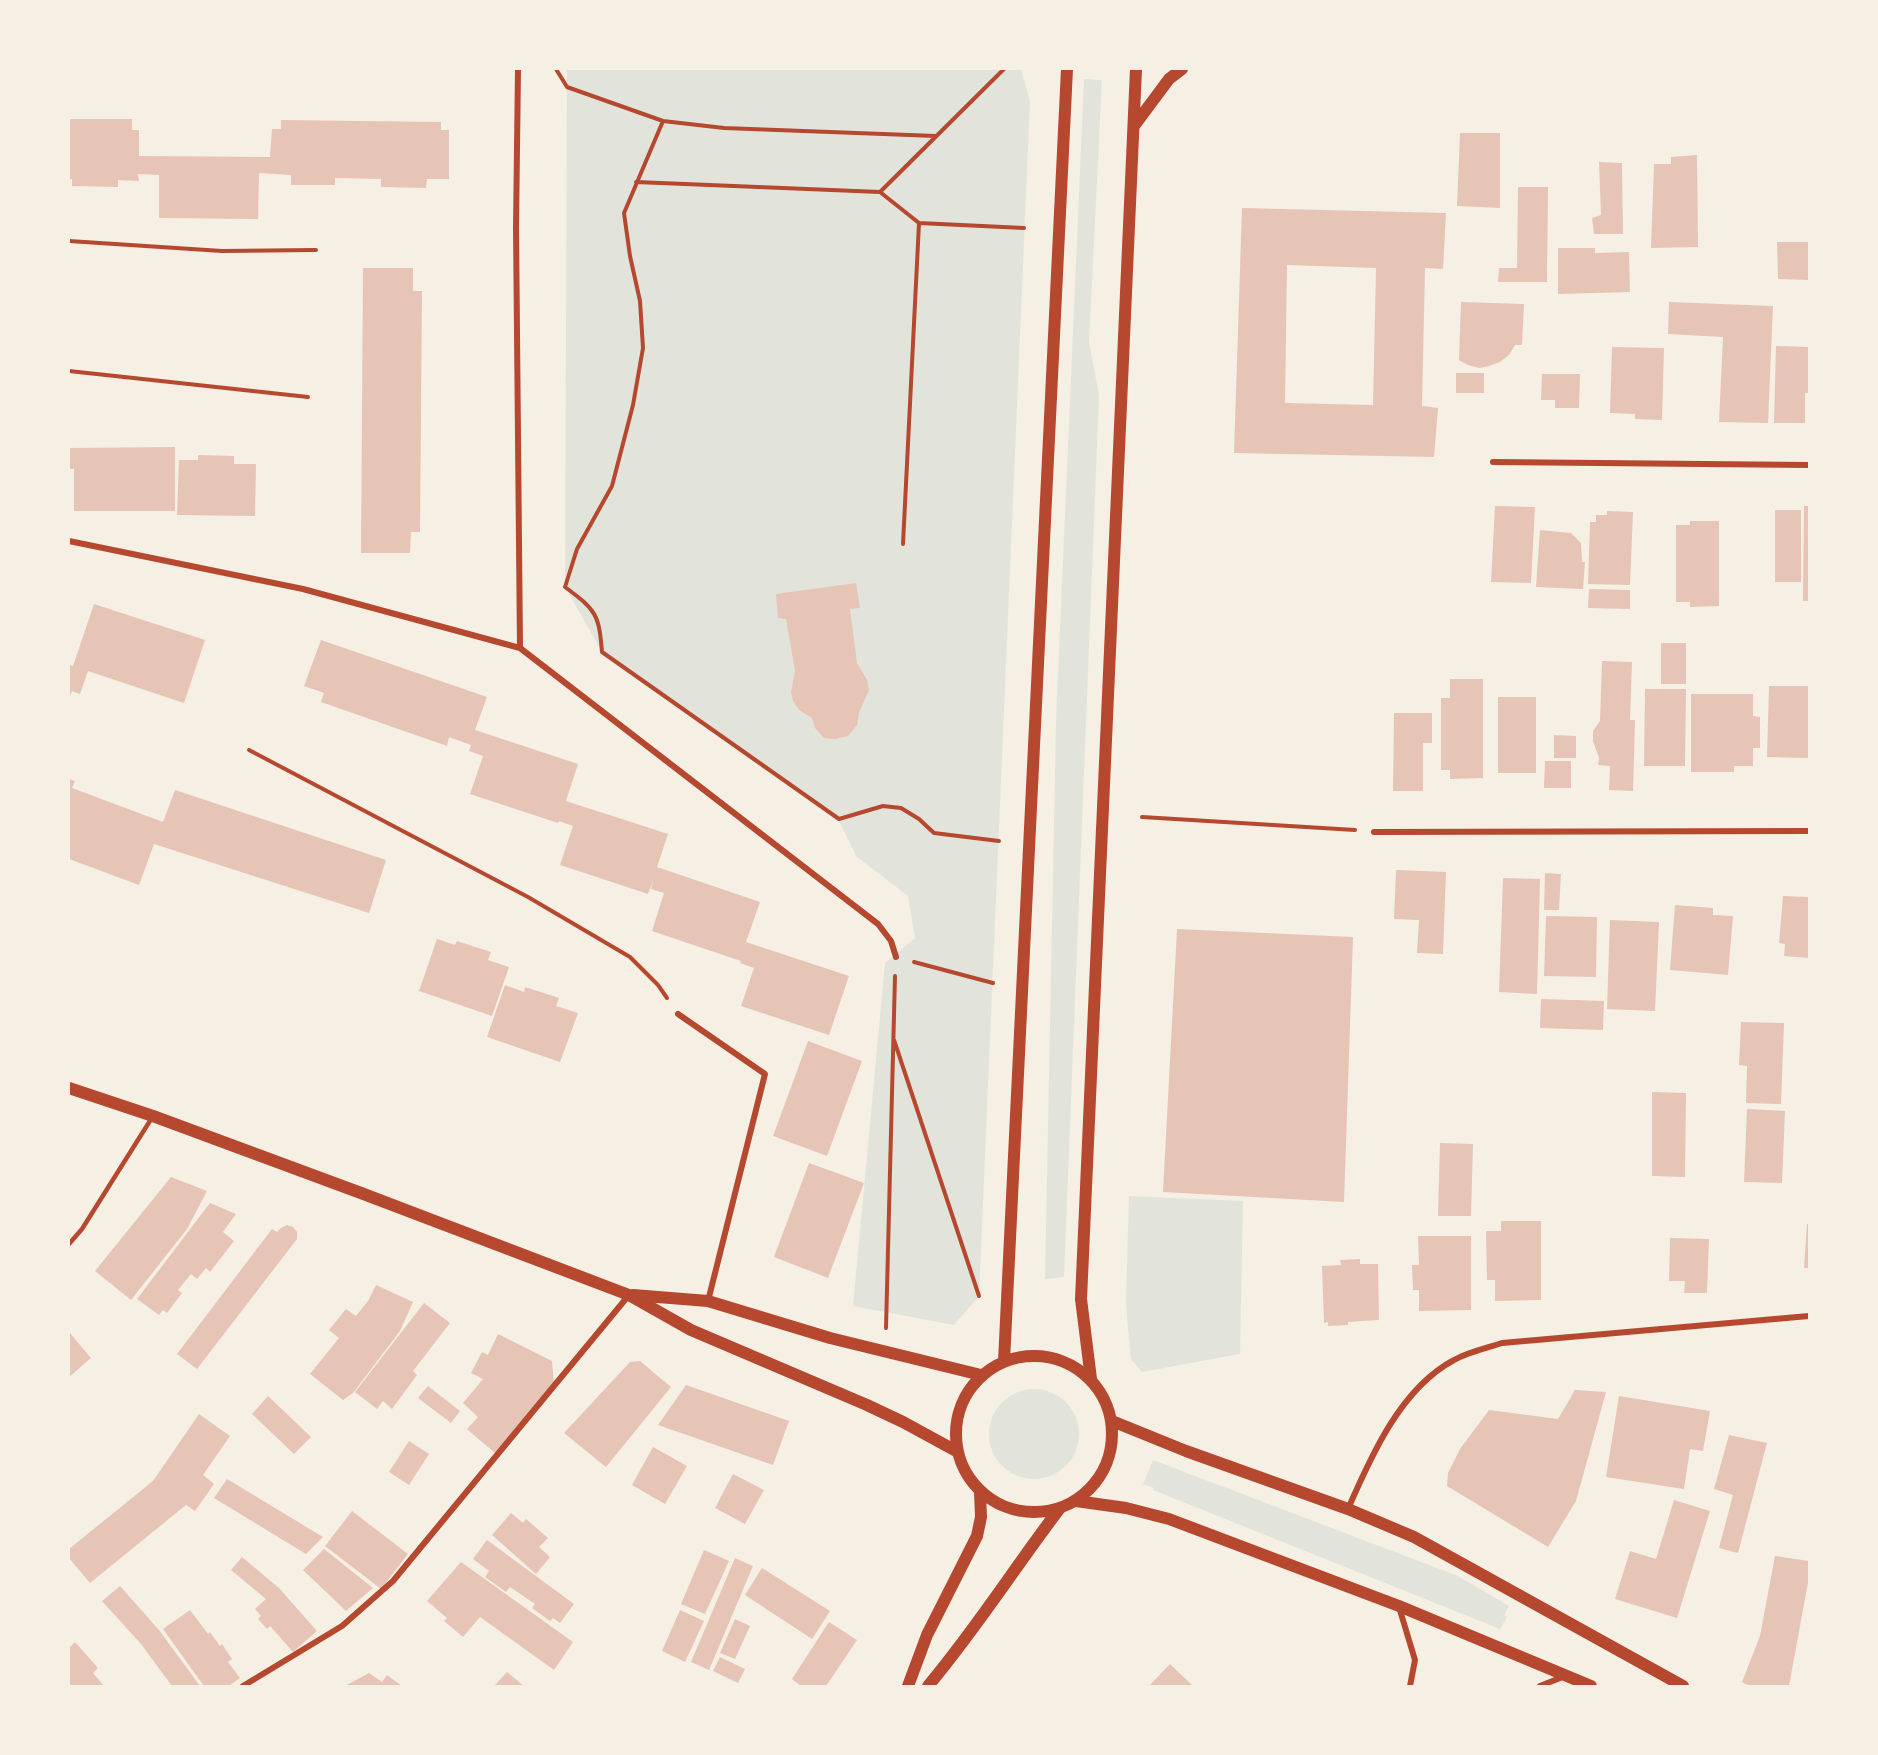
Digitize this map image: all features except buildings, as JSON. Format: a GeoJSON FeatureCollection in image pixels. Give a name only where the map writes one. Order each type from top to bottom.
{"type":"FeatureCollection","features":[{"type":"Feature","properties":{"kind":"main road"},"geometry":{"type":"LineString","coordinates":[[1004,1361],[1067,69]]}},
{"type":"Feature","properties":{"kind":"main road"},"geometry":{"type":"LineString","coordinates":[[1091,1378],[1081,1299],[1136,69]]}},
{"type":"Feature","properties":{"kind":"main road"},"geometry":{"type":"LineString","coordinates":[[1134,126],[1170,79],[1182,69]]}},
{"type":"Feature","properties":{"kind":"main road"},"geometry":{"type":"LineString","coordinates":[[69,1088],[153,1116],[629,1295],[691,1330],[867,1405],[958,1452]]}},
{"type":"Feature","properties":{"kind":"main road"},"geometry":{"type":"LineString","coordinates":[[629,1295],[708,1301],[886,1353],[981,1375]]}},
{"type":"Feature","properties":{"kind":"main road"},"geometry":{"type":"LineString","coordinates":[[1027,1355],[1050,1356],[1073,1365],[1091,1378],[1105,1398],[1112,1421],[1112,1444],[1106,1466],[1093,1486],[1076,1500],[1060,1508],[1039,1512],[1018,1511],[998,1504],[980,1492],[966,1474],[958,1452],[956,1431],[959,1410],[968,1391],[981,1375],[1004,1361],[1027,1355]]}},
{"type":"Feature","properties":{"kind":"main road"},"geometry":{"type":"LineString","coordinates":[[1112,1421],[1186,1451],[1348,1509],[1413,1537],[1683,1686]]}},
{"type":"Feature","properties":{"kind":"main road"},"geometry":{"type":"LineString","coordinates":[[908,1686],[927,1635],[977,1536],[981,1517],[980,1492]]}},
{"type":"Feature","properties":{"kind":"main road"},"geometry":{"type":"LineString","coordinates":[[1076,1500],[1126,1508],[1169,1519],[1399,1606],[1591,1686]]}},
{"type":"Feature","properties":{"kind":"main road"},"geometry":{"type":"LineString","coordinates":[[928,1686],[960,1648],[1060,1508]]}},
{"type":"Feature","properties":{"kind":"street"},"geometry":{"type":"LineString","coordinates":[[518,69],[516,227],[520,648]]}},
{"type":"Feature","properties":{"kind":"street"},"geometry":{"type":"LineString","coordinates":[[1493,462],[1809,465]]}},
{"type":"Feature","properties":{"kind":"street"},"geometry":{"type":"LineString","coordinates":[[69,541],[303,589],[520,648],[878,924],[891,940],[896,957]]}},
{"type":"Feature","properties":{"kind":"street"},"geometry":{"type":"LineString","coordinates":[[1374,832],[1809,831]]}},
{"type":"Feature","properties":{"kind":"street"},"geometry":{"type":"LineString","coordinates":[[678,1014],[765,1074],[708,1301]]}},
{"type":"Feature","properties":{"kind":"street"},"geometry":{"type":"LineString","coordinates":[[243,1686],[342,1626],[393,1581],[629,1295]]}},
{"type":"Feature","properties":{"kind":"street"},"geometry":{"type":"LineString","coordinates":[[1348,1509],[1371,1459],[1397,1413],[1422,1384],[1454,1359],[1502,1343],[1809,1316]]}},
{"type":"Feature","properties":{"kind":"street"},"geometry":{"type":"LineString","coordinates":[[1399,1606],[1414,1660],[1410,1686]]}},
{"type":"Feature","properties":{"kind":"street"},"geometry":{"type":"LineString","coordinates":[[1540,1686],[1567,1675]]}},
{"type":"Feature","properties":{"kind":"lane"},"geometry":{"type":"LineString","coordinates":[[69,1244],[82,1229],[153,1116]]}},
{"type":"Feature","properties":{"kind":"path"},"geometry":{"type":"LineString","coordinates":[[556,69],[567,87],[663,121],[724,128],[936,136]]}},
{"type":"Feature","properties":{"kind":"path"},"geometry":{"type":"LineString","coordinates":[[880,192],[1004,69]]}},
{"type":"Feature","properties":{"kind":"path"},"geometry":{"type":"LineString","coordinates":[[663,121],[624,213],[640,301],[643,348],[633,405],[612,486],[577,549],[565,587],[588,606],[599,619],[602,652],[838,819],[884,806],[901,808],[919,819],[934,833],[999,841]]}},
{"type":"Feature","properties":{"kind":"path"},"geometry":{"type":"LineString","coordinates":[[636,182],[880,192],[919,223],[1024,228]]}},
{"type":"Feature","properties":{"kind":"path"},"geometry":{"type":"LineString","coordinates":[[903,544],[919,223]]}},
{"type":"Feature","properties":{"kind":"path"},"geometry":{"type":"LineString","coordinates":[[69,241],[222,251],[316,250]]}},
{"type":"Feature","properties":{"kind":"path"},"geometry":{"type":"LineString","coordinates":[[69,372],[308,398]]}},
{"type":"Feature","properties":{"kind":"path"},"geometry":{"type":"LineString","coordinates":[[249,750],[528,897],[630,957],[658,985],[678,1014]]}},
{"type":"Feature","properties":{"kind":"path"},"geometry":{"type":"LineString","coordinates":[[1142,817],[1374,832]]}},
{"type":"Feature","properties":{"kind":"path"},"geometry":{"type":"LineString","coordinates":[[886,1353],[885,1314],[896,957],[993,983]]}},
{"type":"Feature","properties":{"kind":"path"},"geometry":{"type":"LineString","coordinates":[[893,1037],[979,1296]]}},
{"type":"Feature","properties":{"kind":"shaded area"},"geometry":{"type":"Polygon","coordinates":[[[567,69],[1021,69],[1030,101],[979,1296],[954,1325],[853,1306],[885,963],[915,938],[908,896],[857,857],[838,819],[602,652],[565,587],[567,69]]]}},
{"type":"Feature","properties":{"kind":"shaded area"},"geometry":{"type":"Polygon","coordinates":[[[1084,79],[1102,80],[1089,342],[1099,395],[1064,1277],[1045,1279],[1056,721],[1084,79]]]}},
{"type":"Feature","properties":{"kind":"shaded area"},"geometry":{"type":"Polygon","coordinates":[[[1129,1196],[1243,1201],[1240,1354],[1142,1372],[1131,1359],[1126,1301],[1129,1196]]]}},
{"type":"Feature","properties":{"kind":"shaded area"},"geometry":{"type":"Polygon","coordinates":[[[1034,1389],[1051,1393],[1066,1402],[1075,1417],[1079,1434],[1075,1451],[1066,1466],[1051,1475],[1034,1479],[1017,1475],[1002,1466],[993,1451],[989,1434],[993,1417],[1002,1402],[1017,1393],[1034,1389]]]}},
{"type":"Feature","properties":{"kind":"shaded area"},"geometry":{"type":"Polygon","coordinates":[[[1153,1460],[1458,1576],[1509,1606],[1504,1615],[1507,1617],[1500,1629],[1153,1490],[1154,1488],[1143,1484],[1153,1460]]]}}]}
